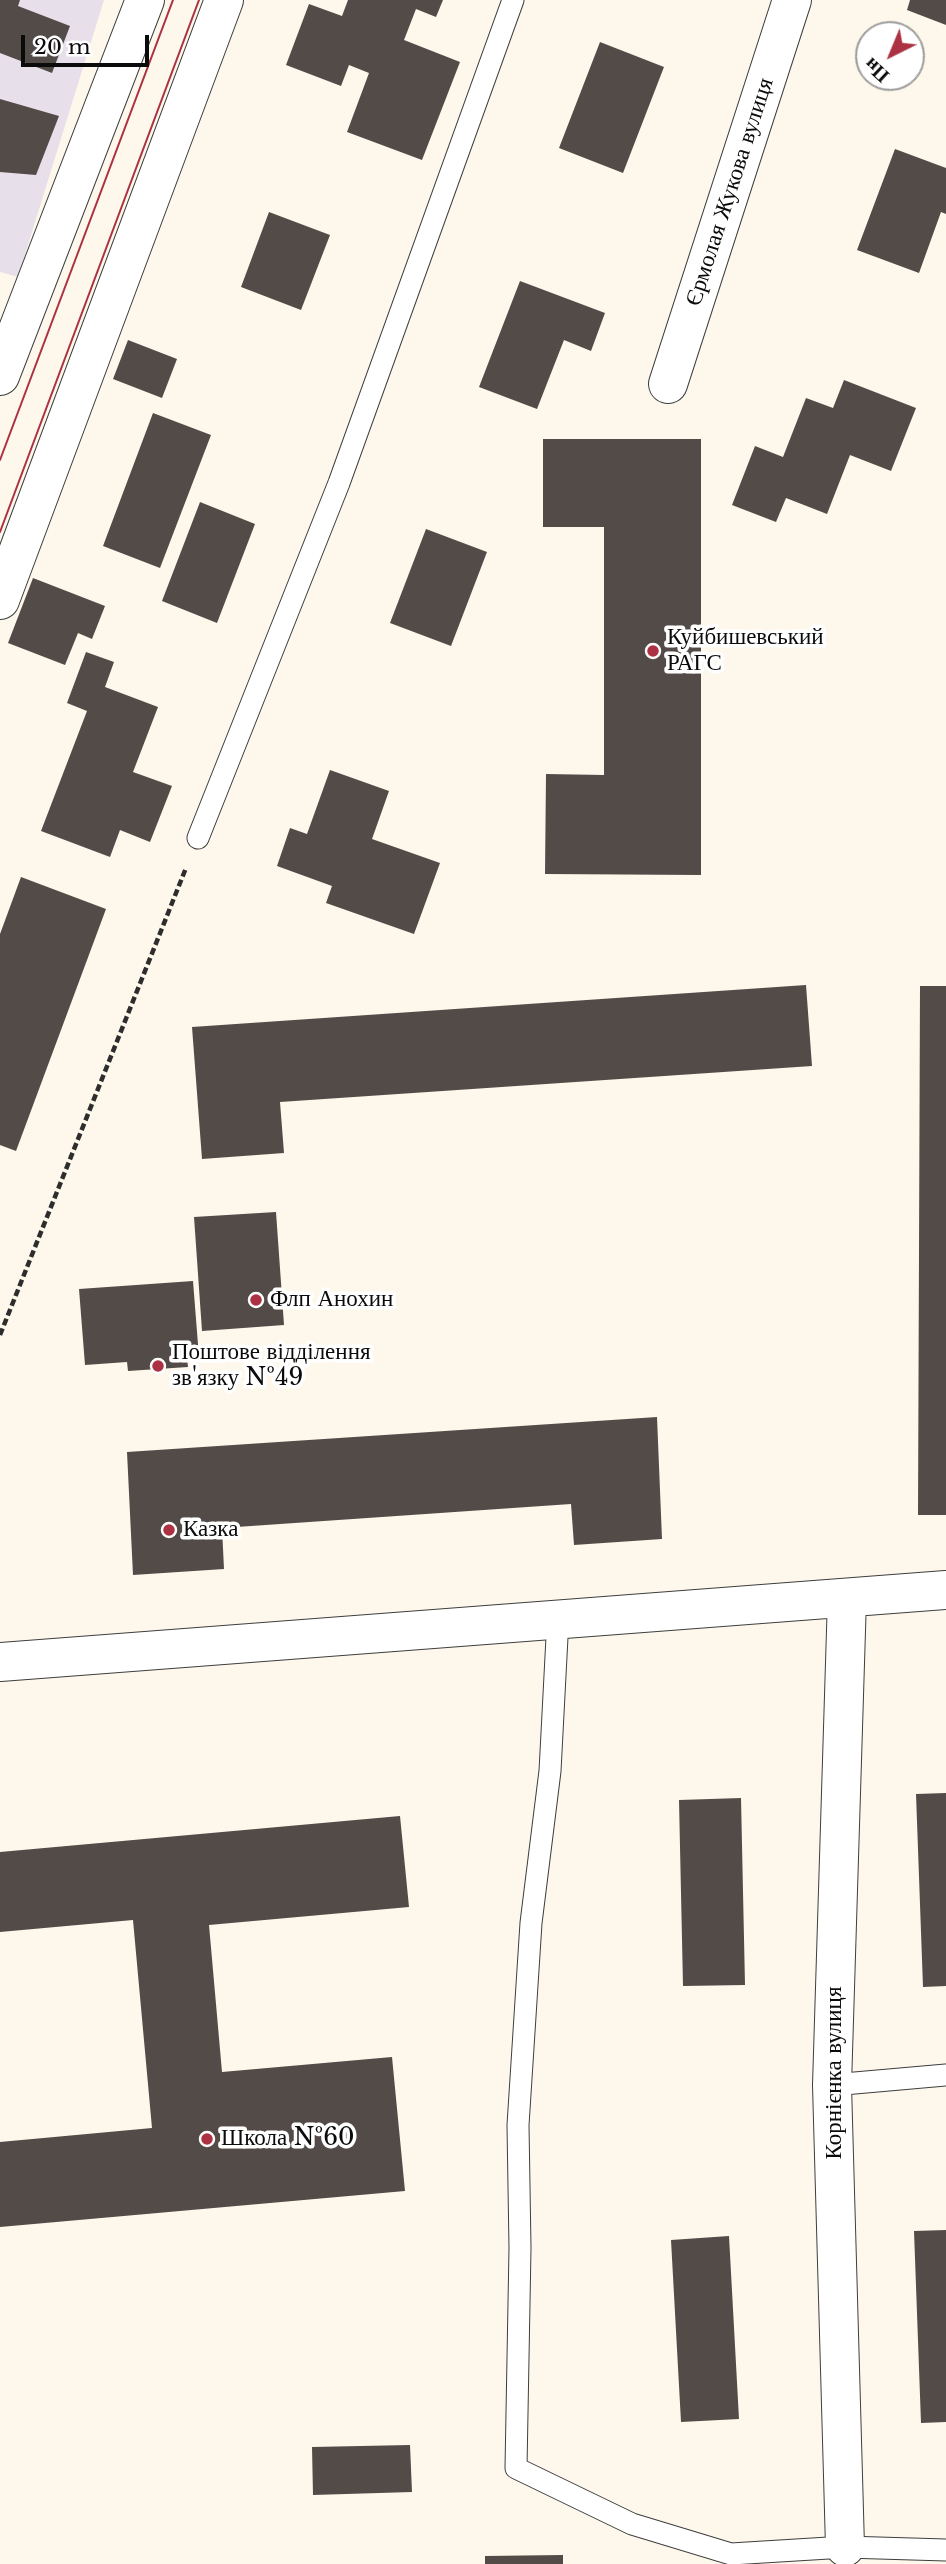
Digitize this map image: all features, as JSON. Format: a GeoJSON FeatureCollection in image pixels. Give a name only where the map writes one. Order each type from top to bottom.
{"type":"FeatureCollection","features":[{"type":"Feature","properties":{"kind":"street"},"geometry":{"type":"LineString","coordinates":[[0,376],[145,0]]}},
{"type":"Feature","properties":{"kind":"street"},"geometry":{"type":"LineString","coordinates":[[0,600],[224,0]]}},
{"type":"Feature","properties":{"kind":"street","name":"Єрмолая Жукова вулиця"},"geometry":{"type":"LineString","coordinates":[[668,384],[792,0]]}},
{"type":"Feature","properties":{"kind":"street"},"geometry":{"type":"LineString","coordinates":[[0,1662],[946,1590]]}},
{"type":"Feature","properties":{"kind":"street","name":"Корнієнка вулиця"},"geometry":{"type":"LineString","coordinates":[[845,2547],[832,2085],[847,1598]]}},
{"type":"Feature","properties":{"kind":"lane"},"geometry":{"type":"LineString","coordinates":[[198,838],[339,483],[513,0]]}},
{"type":"Feature","properties":{"kind":"lane"},"geometry":{"type":"LineString","coordinates":[[558,1618],[550,1770],[531,1923],[518,2124],[520,2248],[516,2468],[632,2524],[731,2554],[845,2547],[946,2550]]}},
{"type":"Feature","properties":{"kind":"lane"},"geometry":{"type":"LineString","coordinates":[[832,2085],[946,2075]]}},
{"type":"Feature","properties":{"kind":"path"},"geometry":{"type":"LineString","coordinates":[[0,1335],[198,838]]}},
{"type":"Feature","properties":{"kind":"shaded area"},"geometry":{"type":"Polygon","coordinates":[[[0,0],[104,0],[18,277],[0,272],[0,0]]]}},
{"type":"Feature","properties":{"kind":"building"},"geometry":{"type":"Polygon","coordinates":[[[0,0],[20,0],[18,6],[70,26],[52,73],[0,53],[0,0]]]}},
{"type":"Feature","properties":{"kind":"building"},"geometry":{"type":"Polygon","coordinates":[[[348,0],[443,0],[436,17],[416,9],[404,40],[460,62],[422,160],[347,132],[369,73],[349,65],[341,86],[286,65],[309,4],[342,16],[348,0]]]}},
{"type":"Feature","properties":{"kind":"building"},"geometry":{"type":"Polygon","coordinates":[[[910,0],[946,0],[946,25],[907,10],[910,0]]]}},
{"type":"Feature","properties":{"kind":"building"},"geometry":{"type":"Polygon","coordinates":[[[600,42],[664,67],[623,173],[559,148],[600,42]]]}},
{"type":"Feature","properties":{"kind":"building"},"geometry":{"type":"Polygon","coordinates":[[[0,99],[59,116],[36,175],[0,172],[0,99]]]}},
{"type":"Feature","properties":{"kind":"building"},"geometry":{"type":"Polygon","coordinates":[[[895,149],[946,168],[946,214],[941,212],[919,273],[857,250],[895,149]]]}},
{"type":"Feature","properties":{"kind":"building"},"geometry":{"type":"Polygon","coordinates":[[[269,212],[330,235],[301,310],[241,287],[269,212]]]}},
{"type":"Feature","properties":{"kind":"building"},"geometry":{"type":"Polygon","coordinates":[[[520,281],[605,313],[591,351],[564,340],[537,409],[479,387],[520,281]]]}},
{"type":"Feature","properties":{"kind":"building"},"geometry":{"type":"Polygon","coordinates":[[[128,340],[177,359],[162,398],[113,379],[128,340]]]}},
{"type":"Feature","properties":{"kind":"building"},"geometry":{"type":"Polygon","coordinates":[[[844,380],[916,408],[891,471],[850,455],[827,514],[786,498],[776,522],[732,505],[755,446],[783,457],[806,398],[833,408],[844,380]]]}},
{"type":"Feature","properties":{"kind":"building"},"geometry":{"type":"Polygon","coordinates":[[[153,413],[211,435],[160,568],[103,546],[153,413]]]}},
{"type":"Feature","properties":{"kind":"building","name":"Куйбишевський РАГС"},"geometry":{"type":"Polygon","coordinates":[[[543,439],[701,439],[701,875],[545,874],[546,774],[604,775],[604,527],[543,527],[543,439]]]}},
{"type":"Feature","properties":{"kind":"building"},"geometry":{"type":"Polygon","coordinates":[[[200,502],[255,524],[217,623],[162,601],[200,502]]]}},
{"type":"Feature","properties":{"kind":"building"},"geometry":{"type":"Polygon","coordinates":[[[426,529],[487,552],[451,646],[390,623],[426,529]]]}},
{"type":"Feature","properties":{"kind":"building"},"geometry":{"type":"Polygon","coordinates":[[[33,578],[105,606],[92,639],[78,633],[65,665],[8,643],[33,578]]]}},
{"type":"Feature","properties":{"kind":"building"},"geometry":{"type":"Polygon","coordinates":[[[86,652],[114,662],[105,687],[158,707],[133,772],[172,786],[150,842],[120,830],[110,857],[41,831],[87,711],[67,703],[86,652]]]}},
{"type":"Feature","properties":{"kind":"building"},"geometry":{"type":"Polygon","coordinates":[[[330,770],[389,791],[372,839],[440,863],[414,934],[326,903],[332,886],[277,866],[290,828],[307,834],[330,770]]]}},
{"type":"Feature","properties":{"kind":"building"},"geometry":{"type":"Polygon","coordinates":[[[21,877],[106,909],[16,1151],[0,1145],[0,934],[21,877]]]}},
{"type":"Feature","properties":{"kind":"building"},"geometry":{"type":"Polygon","coordinates":[[[806,985],[812,1066],[280,1102],[284,1153],[202,1159],[192,1027],[806,985]]]}},
{"type":"Feature","properties":{"kind":"building"},"geometry":{"type":"Polygon","coordinates":[[[920,986],[946,986],[946,1515],[918,1515],[920,986]]]}},
{"type":"Feature","properties":{"kind":"building"},"geometry":{"type":"Polygon","coordinates":[[[276,1212],[284,1325],[202,1331],[194,1217],[276,1212]]]}},
{"type":"Feature","properties":{"kind":"building"},"geometry":{"type":"Polygon","coordinates":[[[193,1281],[199,1357],[187,1358],[188,1367],[128,1371],[127,1362],[85,1365],[79,1289],[193,1281]]]}},
{"type":"Feature","properties":{"kind":"building"},"geometry":{"type":"Polygon","coordinates":[[[657,1417],[662,1539],[574,1545],[571,1504],[222,1528],[224,1569],[133,1575],[127,1452],[657,1417]]]}},
{"type":"Feature","properties":{"kind":"building"},"geometry":{"type":"Polygon","coordinates":[[[946,1793],[946,1986],[923,1987],[916,1794],[946,1793]]]}},
{"type":"Feature","properties":{"kind":"building"},"geometry":{"type":"Polygon","coordinates":[[[741,1798],[745,1985],[683,1986],[679,1800],[741,1798]]]}},
{"type":"Feature","properties":{"kind":"building"},"geometry":{"type":"Polygon","coordinates":[[[400,1816],[409,1907],[209,1925],[222,2072],[392,2057],[405,2191],[0,2227],[0,2142],[152,2128],[133,1920],[0,1932],[0,1852],[400,1816]]]}},
{"type":"Feature","properties":{"kind":"building"},"geometry":{"type":"Polygon","coordinates":[[[946,2230],[946,2422],[921,2423],[914,2231],[946,2230]]]}},
{"type":"Feature","properties":{"kind":"building"},"geometry":{"type":"Polygon","coordinates":[[[729,2236],[739,2419],[681,2422],[671,2240],[729,2236]]]}},
{"type":"Feature","properties":{"kind":"building"},"geometry":{"type":"Polygon","coordinates":[[[410,2445],[412,2492],[313,2495],[312,2447],[410,2445]]]}},
{"type":"Feature","properties":{"kind":"building"},"geometry":{"type":"Polygon","coordinates":[[[563,2555],[563,2564],[485,2564],[485,2556],[563,2555]]]}},
{"type":"Feature","properties":{"kind":"tram line"},"geometry":{"type":"LineString","coordinates":[[0,460],[173,0]]}},
{"type":"Feature","properties":{"kind":"tram line"},"geometry":{"type":"LineString","coordinates":[[0,532],[199,0]]}},
{"type":"Feature","properties":{"kind":"place","name":"Куйбишевський РАГС"},"geometry":{"type":"Point","coordinates":[653,651]}},
{"type":"Feature","properties":{"kind":"place","name":"Флп Анохин"},"geometry":{"type":"Point","coordinates":[256,1300]}},
{"type":"Feature","properties":{"kind":"place","name":"Поштове відділення зв'язку №49"},"geometry":{"type":"Point","coordinates":[158,1366]}},
{"type":"Feature","properties":{"kind":"place","name":"Казка"},"geometry":{"type":"Point","coordinates":[169,1530]}},
{"type":"Feature","properties":{"kind":"place","name":"Школа №60"},"geometry":{"type":"Point","coordinates":[207,2139]}}]}
